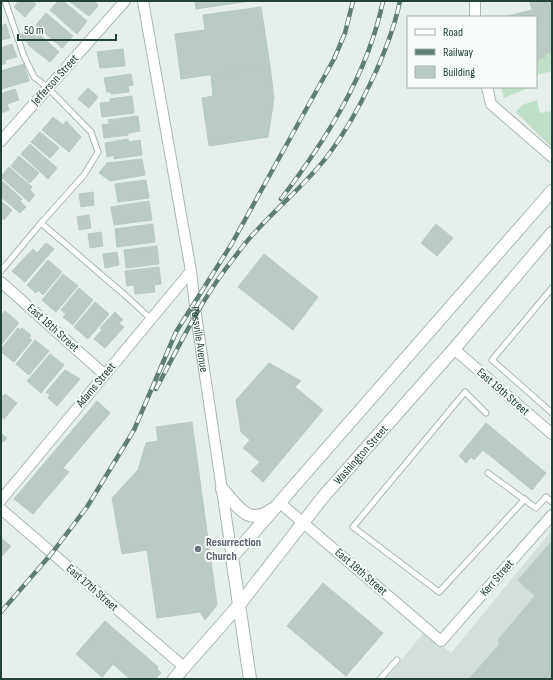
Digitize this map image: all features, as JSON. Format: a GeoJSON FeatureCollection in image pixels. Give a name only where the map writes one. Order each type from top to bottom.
{"type":"FeatureCollection","features":[{"type":"Feature","properties":{"kind":"street","name":"Jefferson Street"},"geometry":{"type":"LineString","coordinates":[[1,141],[47,87],[125,1]]}},
{"type":"Feature","properties":{"kind":"street","name":"Rossville Avenue"},"geometry":{"type":"LineString","coordinates":[[143,1],[191,271],[196,315],[250,679]]}},
{"type":"Feature","properties":{"kind":"street"},"geometry":{"type":"LineString","coordinates":[[475,1],[475,16]]}},
{"type":"Feature","properties":{"kind":"street"},"geometry":{"type":"LineString","coordinates":[[486,88],[492,104],[552,157]]}},
{"type":"Feature","properties":{"kind":"street"},"geometry":{"type":"LineString","coordinates":[[232,557],[552,191]]}},
{"type":"Feature","properties":{"kind":"street","name":"Washington Street"},"geometry":{"type":"LineString","coordinates":[[174,679],[239,605],[323,497],[454,349],[552,233]]}},
{"type":"Feature","properties":{"kind":"street","name":"Adams Street"},"geometry":{"type":"LineString","coordinates":[[1,500],[191,271]]}},
{"type":"Feature","properties":{"kind":"street","name":"East 18th Street"},"geometry":{"type":"LineString","coordinates":[[1,282],[105,375]]}},
{"type":"Feature","properties":{"kind":"street","name":"East 19th Street"},"geometry":{"type":"LineString","coordinates":[[454,349],[549,430]]}},
{"type":"Feature","properties":{"kind":"street"},"geometry":{"type":"LineString","coordinates":[[222,489],[243,513],[255,517],[264,515],[280,503]]}},
{"type":"Feature","properties":{"kind":"street","name":"East 18th Street"},"geometry":{"type":"LineString","coordinates":[[280,503],[441,641]]}},
{"type":"Feature","properties":{"kind":"street","name":"East 17th Street"},"geometry":{"type":"LineString","coordinates":[[1,509],[184,667]]}},
{"type":"Feature","properties":{"kind":"street","name":"Kerr Street"},"geometry":{"type":"LineString","coordinates":[[441,641],[552,515]]}},
{"type":"Feature","properties":{"kind":"lane"},"geometry":{"type":"LineString","coordinates":[[1,271],[84,175],[98,152],[91,132],[47,87],[34,77],[24,56],[5,1]]}},
{"type":"Feature","properties":{"kind":"lane"},"geometry":{"type":"LineString","coordinates":[[41,223],[126,296],[151,320]]}},
{"type":"Feature","properties":{"kind":"lane"},"geometry":{"type":"LineString","coordinates":[[552,288],[492,360],[552,412]]}},
{"type":"Feature","properties":{"kind":"lane"},"geometry":{"type":"LineString","coordinates":[[486,413],[465,392],[353,527],[439,592],[525,499]]}},
{"type":"Feature","properties":{"kind":"lane"},"geometry":{"type":"LineString","coordinates":[[488,473],[536,508],[546,497],[552,502]]}},
{"type":"Feature","properties":{"kind":"lane"},"geometry":{"type":"LineString","coordinates":[[380,679],[398,660]]}},
{"type":"Feature","properties":{"kind":"shaded area"},"geometry":{"type":"Polygon","coordinates":[[[552,530],[552,679],[386,679],[425,631],[451,653],[552,530]]]}},
{"type":"Feature","properties":{"kind":"green space"},"geometry":{"type":"Polygon","coordinates":[[[552,52],[552,71],[537,75],[537,59],[545,57],[544,54],[552,52]]]}},
{"type":"Feature","properties":{"kind":"green space"},"geometry":{"type":"Polygon","coordinates":[[[501,88],[529,88],[504,98],[501,88]]]}},
{"type":"Feature","properties":{"kind":"green space"},"geometry":{"type":"Polygon","coordinates":[[[537,100],[540,113],[552,111],[552,148],[516,112],[522,105],[537,100]]]}},
{"type":"Feature","properties":{"kind":"building"},"geometry":{"type":"Polygon","coordinates":[[[19,1],[32,1],[36,4],[25,17],[14,7],[19,1]]]}},
{"type":"Feature","properties":{"kind":"building"},"geometry":{"type":"Polygon","coordinates":[[[58,1],[63,1],[87,21],[77,34],[50,10],[58,1]]]}},
{"type":"Feature","properties":{"kind":"building"},"geometry":{"type":"Polygon","coordinates":[[[69,1],[95,1],[98,6],[89,16],[69,1]]]}},
{"type":"Feature","properties":{"kind":"building"},"geometry":{"type":"Polygon","coordinates":[[[195,1],[250,1],[196,9],[195,1]]]}},
{"type":"Feature","properties":{"kind":"building"},"geometry":{"type":"Polygon","coordinates":[[[530,1],[552,1],[552,52],[544,54],[545,57],[537,59],[537,16],[508,16],[532,10],[530,1]]]}},
{"type":"Feature","properties":{"kind":"building"},"geometry":{"type":"Polygon","coordinates":[[[261,7],[270,66],[181,79],[175,34],[205,30],[203,15],[261,7]]]}},
{"type":"Feature","properties":{"kind":"building"},"geometry":{"type":"Polygon","coordinates":[[[46,13],[73,36],[62,48],[36,25],[46,13]]]}},
{"type":"Feature","properties":{"kind":"building"},"geometry":{"type":"Polygon","coordinates":[[[6,24],[10,38],[1,40],[1,26],[6,24]]]}},
{"type":"Feature","properties":{"kind":"building"},"geometry":{"type":"Polygon","coordinates":[[[29,25],[59,52],[50,62],[28,45],[29,44],[20,36],[29,25]]]}},
{"type":"Feature","properties":{"kind":"building"},"geometry":{"type":"Polygon","coordinates":[[[12,44],[17,57],[5,60],[6,63],[1,65],[1,48],[12,44]]]}},
{"type":"Feature","properties":{"kind":"building"},"geometry":{"type":"Polygon","coordinates":[[[123,49],[125,66],[100,68],[97,52],[123,49]]]}},
{"type":"Feature","properties":{"kind":"building"},"geometry":{"type":"Polygon","coordinates":[[[24,64],[29,81],[1,89],[1,71],[24,64]]]}},
{"type":"Feature","properties":{"kind":"building"},"geometry":{"type":"Polygon","coordinates":[[[270,66],[274,98],[268,137],[209,146],[202,98],[213,96],[211,75],[270,66]]]}},
{"type":"Feature","properties":{"kind":"building"},"geometry":{"type":"Polygon","coordinates":[[[131,74],[133,85],[128,86],[129,92],[111,94],[111,92],[107,92],[104,78],[131,74]]]}},
{"type":"Feature","properties":{"kind":"building"},"geometry":{"type":"Polygon","coordinates":[[[88,88],[98,97],[89,108],[78,99],[88,88]]]}},
{"type":"Feature","properties":{"kind":"building"},"geometry":{"type":"Polygon","coordinates":[[[15,89],[19,100],[7,104],[9,110],[1,113],[1,94],[15,89]]]}},
{"type":"Feature","properties":{"kind":"building"},"geometry":{"type":"Polygon","coordinates":[[[132,96],[134,113],[102,117],[100,103],[110,102],[110,99],[132,96]]]}},
{"type":"Feature","properties":{"kind":"building"},"geometry":{"type":"Polygon","coordinates":[[[138,116],[140,131],[128,133],[128,135],[104,138],[102,125],[109,124],[108,120],[138,116]]]}},
{"type":"Feature","properties":{"kind":"building"},"geometry":{"type":"Polygon","coordinates":[[[53,117],[63,125],[66,121],[81,137],[69,152],[42,130],[53,117]]]}},
{"type":"Feature","properties":{"kind":"building"},"geometry":{"type":"Polygon","coordinates":[[[40,132],[59,148],[50,158],[31,142],[40,132]]]}},
{"type":"Feature","properties":{"kind":"building"},"geometry":{"type":"Polygon","coordinates":[[[128,139],[129,142],[140,140],[142,155],[114,159],[114,155],[107,157],[105,143],[128,139]]]}},
{"type":"Feature","properties":{"kind":"building"},"geometry":{"type":"Polygon","coordinates":[[[30,144],[57,168],[48,179],[21,154],[30,144]]]}},
{"type":"Feature","properties":{"kind":"building"},"geometry":{"type":"Polygon","coordinates":[[[19,156],[39,173],[30,183],[11,166],[19,156]]]}},
{"type":"Feature","properties":{"kind":"building"},"geometry":{"type":"Polygon","coordinates":[[[142,159],[145,175],[110,181],[99,173],[107,163],[142,159]]]}},
{"type":"Feature","properties":{"kind":"building"},"geometry":{"type":"Polygon","coordinates":[[[9,167],[32,187],[30,190],[35,195],[29,202],[1,177],[9,167]]]}},
{"type":"Feature","properties":{"kind":"building"},"geometry":{"type":"Polygon","coordinates":[[[1,180],[22,199],[20,201],[26,207],[20,213],[1,197],[1,180]]]}},
{"type":"Feature","properties":{"kind":"building"},"geometry":{"type":"Polygon","coordinates":[[[146,180],[149,198],[118,202],[115,184],[146,180]]]}},
{"type":"Feature","properties":{"kind":"building"},"geometry":{"type":"Polygon","coordinates":[[[93,192],[94,205],[81,207],[79,194],[93,192]]]}},
{"type":"Feature","properties":{"kind":"building"},"geometry":{"type":"Polygon","coordinates":[[[1,201],[12,210],[4,220],[1,217],[1,201]]]}},
{"type":"Feature","properties":{"kind":"building"},"geometry":{"type":"Polygon","coordinates":[[[149,201],[152,220],[114,225],[111,207],[149,201]]]}},
{"type":"Feature","properties":{"kind":"building"},"geometry":{"type":"Polygon","coordinates":[[[89,215],[91,228],[79,230],[77,217],[89,215]]]}},
{"type":"Feature","properties":{"kind":"building"},"geometry":{"type":"Polygon","coordinates":[[[153,224],[155,242],[117,247],[115,229],[153,224]]]}},
{"type":"Feature","properties":{"kind":"building"},"geometry":{"type":"Polygon","coordinates":[[[436,224],[453,238],[437,256],[421,243],[436,224]]]}},
{"type":"Feature","properties":{"kind":"building"},"geometry":{"type":"Polygon","coordinates":[[[101,232],[103,246],[90,248],[88,234],[101,232]]]}},
{"type":"Feature","properties":{"kind":"building"},"geometry":{"type":"Polygon","coordinates":[[[46,243],[54,249],[25,282],[12,271],[33,249],[37,253],[46,243]]]}},
{"type":"Feature","properties":{"kind":"building"},"geometry":{"type":"Polygon","coordinates":[[[157,246],[159,264],[126,268],[124,250],[157,246]]]}},
{"type":"Feature","properties":{"kind":"building"},"geometry":{"type":"Polygon","coordinates":[[[117,252],[119,265],[105,268],[103,254],[117,252]]]}},
{"type":"Feature","properties":{"kind":"building"},"geometry":{"type":"Polygon","coordinates":[[[264,254],[318,297],[293,330],[238,287],[264,254]]]}},
{"type":"Feature","properties":{"kind":"building"},"geometry":{"type":"Polygon","coordinates":[[[48,260],[62,272],[43,295],[38,290],[36,293],[27,285],[48,260]]]}},
{"type":"Feature","properties":{"kind":"building"},"geometry":{"type":"Polygon","coordinates":[[[159,267],[161,284],[154,285],[155,292],[135,294],[134,285],[127,286],[125,271],[159,267]]]}},
{"type":"Feature","properties":{"kind":"building"},"geometry":{"type":"Polygon","coordinates":[[[63,274],[78,286],[56,312],[42,300],[63,274]]]}},
{"type":"Feature","properties":{"kind":"building"},"geometry":{"type":"Polygon","coordinates":[[[79,288],[93,300],[73,325],[63,317],[66,314],[61,310],[79,288]]]}},
{"type":"Feature","properties":{"kind":"building"},"geometry":{"type":"Polygon","coordinates":[[[95,302],[109,314],[88,339],[74,327],[95,302]]]}},
{"type":"Feature","properties":{"kind":"building"},"geometry":{"type":"Polygon","coordinates":[[[5,311],[19,323],[1,345],[1,316],[5,311]]]}},
{"type":"Feature","properties":{"kind":"building"},"geometry":{"type":"Polygon","coordinates":[[[115,312],[123,320],[119,323],[124,327],[105,348],[94,339],[102,330],[100,328],[115,312]]]}},
{"type":"Feature","properties":{"kind":"building"},"geometry":{"type":"Polygon","coordinates":[[[18,328],[21,330],[22,328],[31,335],[29,338],[32,340],[14,362],[1,352],[1,349],[18,328]]]}},
{"type":"Feature","properties":{"kind":"building"},"geometry":{"type":"Polygon","coordinates":[[[35,340],[49,351],[29,375],[16,364],[35,340]]]}},
{"type":"Feature","properties":{"kind":"building"},"geometry":{"type":"Polygon","coordinates":[[[50,354],[64,365],[41,393],[27,381],[50,354]]]}},
{"type":"Feature","properties":{"kind":"building"},"geometry":{"type":"Polygon","coordinates":[[[269,363],[301,381],[295,387],[323,410],[263,482],[251,471],[260,462],[243,448],[250,440],[241,432],[236,400],[269,363]]]}},
{"type":"Feature","properties":{"kind":"building"},"geometry":{"type":"Polygon","coordinates":[[[65,370],[80,379],[57,406],[48,398],[50,395],[46,392],[65,370]]]}},
{"type":"Feature","properties":{"kind":"building"},"geometry":{"type":"Polygon","coordinates":[[[5,394],[17,403],[4,419],[1,417],[1,398],[5,394]]]}},
{"type":"Feature","properties":{"kind":"building"},"geometry":{"type":"Polygon","coordinates":[[[97,401],[110,413],[63,468],[69,472],[33,514],[14,499],[97,401]]]}},
{"type":"Feature","properties":{"kind":"building"},"geometry":{"type":"Polygon","coordinates":[[[192,422],[217,605],[205,620],[200,612],[157,618],[147,550],[122,554],[112,498],[138,470],[146,443],[158,441],[156,427],[192,422]]]}},
{"type":"Feature","properties":{"kind":"building"},"geometry":{"type":"Polygon","coordinates":[[[486,423],[546,473],[532,490],[483,450],[474,460],[471,457],[466,463],[459,456],[486,423]]]}},
{"type":"Feature","properties":{"kind":"building"},"geometry":{"type":"Polygon","coordinates":[[[1,433],[7,438],[1,444],[1,433]]]}},
{"type":"Feature","properties":{"kind":"building"},"geometry":{"type":"Polygon","coordinates":[[[1,538],[11,546],[1,557],[1,538]]]}},
{"type":"Feature","properties":{"kind":"building"},"geometry":{"type":"Polygon","coordinates":[[[552,541],[552,679],[469,679],[500,644],[498,640],[535,596],[518,580],[552,541]]]}},
{"type":"Feature","properties":{"kind":"building"},"geometry":{"type":"Polygon","coordinates":[[[323,583],[383,633],[346,676],[287,626],[323,583]]]}},
{"type":"Feature","properties":{"kind":"building"},"geometry":{"type":"Polygon","coordinates":[[[105,621],[158,667],[157,669],[161,673],[155,679],[130,679],[113,664],[102,677],[76,654],[105,621]]]}},
{"type":"Feature","properties":{"kind":"railway"},"geometry":{"type":"LineString","coordinates":[[1,612],[52,553],[87,507],[134,430],[176,332],[231,245],[334,59],[345,33],[353,1]]}},
{"type":"Feature","properties":{"kind":"railway"},"geometry":{"type":"LineString","coordinates":[[281,199],[298,177],[329,130],[356,80],[376,28],[383,1]]}},
{"type":"Feature","properties":{"kind":"railway"},"geometry":{"type":"LineString","coordinates":[[156,389],[196,314],[224,271],[254,234],[321,164],[340,138],[372,81],[389,40],[400,1]]}},
{"type":"Feature","properties":{"kind":"place","name":"Resurrection Church"},"geometry":{"type":"Point","coordinates":[198,549]}}]}
